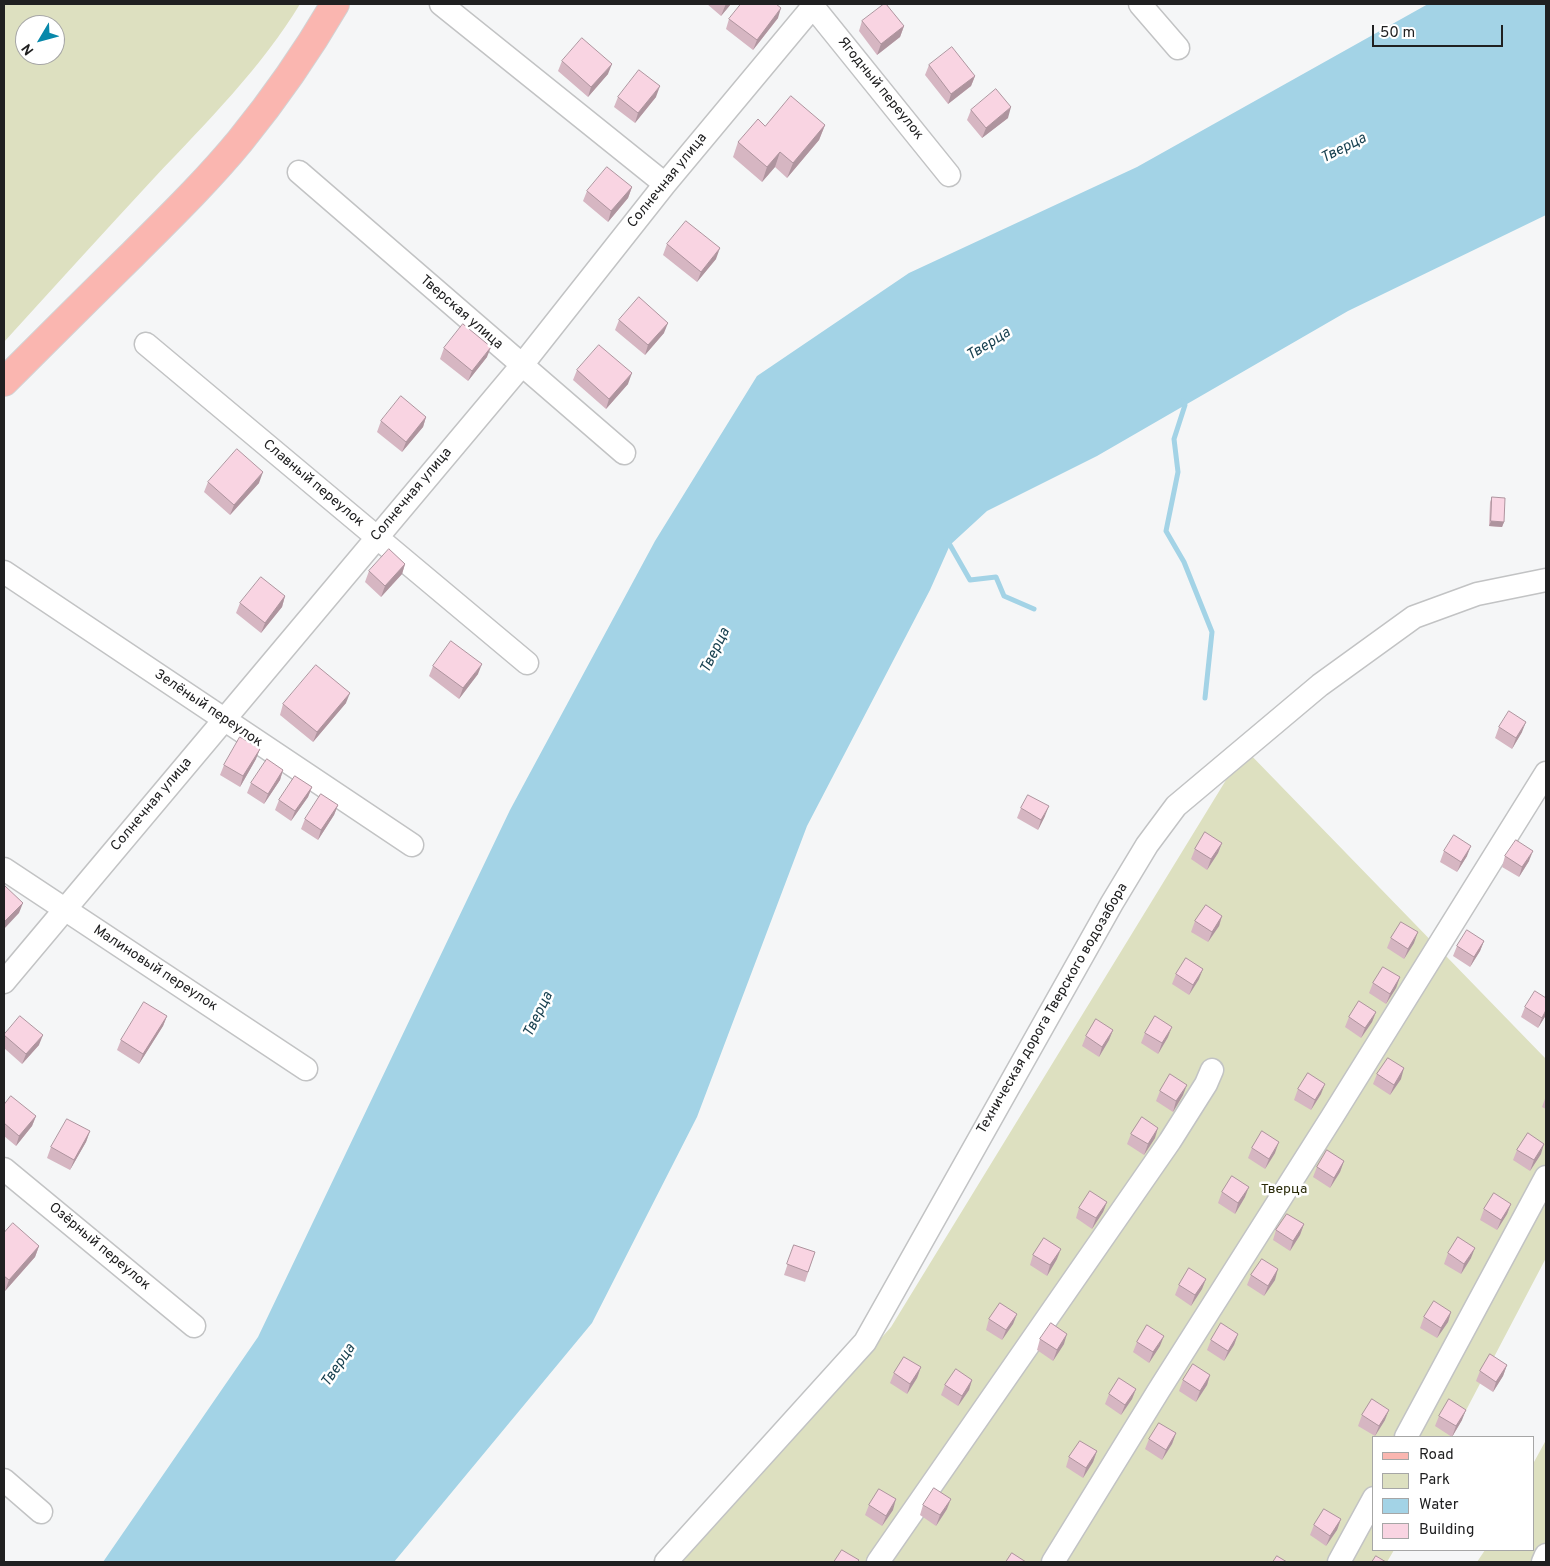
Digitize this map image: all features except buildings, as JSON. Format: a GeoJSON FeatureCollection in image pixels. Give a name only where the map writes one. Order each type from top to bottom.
{"type":"FeatureCollection","features":[{"type":"Feature","properties":{"kind":"main road"},"geometry":{"type":"LineString","coordinates":[[4,382],[224,160],[286,80],[315,38],[335,4]]}},
{"type":"Feature","properties":{"kind":"street"},"geometry":{"type":"LineString","coordinates":[[441,4],[665,184]]}},
{"type":"Feature","properties":{"kind":"street","name":"Солнечная улица"},"geometry":{"type":"LineString","coordinates":[[4,982],[522,365],[665,184],[813,4]]}},
{"type":"Feature","properties":{"kind":"street","name":"Ягодный переулок"},"geometry":{"type":"LineString","coordinates":[[813,4],[949,175]]}},
{"type":"Feature","properties":{"kind":"street"},"geometry":{"type":"LineString","coordinates":[[1140,4],[1178,48]]}},
{"type":"Feature","properties":{"kind":"street","name":"Тверская улица"},"geometry":{"type":"LineString","coordinates":[[298,172],[624,453]]}},
{"type":"Feature","properties":{"kind":"street","name":"Славный переулок"},"geometry":{"type":"LineString","coordinates":[[146,344],[527,663]]}},
{"type":"Feature","properties":{"kind":"street","name":"Зелёный переулок"},"geometry":{"type":"LineString","coordinates":[[4,572],[412,845]]}},
{"type":"Feature","properties":{"kind":"street","name":"Техническая дорога Тверского водозабора"},"geometry":{"type":"LineString","coordinates":[[666,1562],[865,1342],[1112,903],[1147,845],[1176,806],[1320,685],[1414,617],[1478,594],[1546,580]]}},
{"type":"Feature","properties":{"kind":"street"},"geometry":{"type":"LineString","coordinates":[[1053,1562],[1546,773]]}},
{"type":"Feature","properties":{"kind":"street","name":"Малиновый переулок"},"geometry":{"type":"LineString","coordinates":[[4,869],[306,1069]]}},
{"type":"Feature","properties":{"kind":"street"},"geometry":{"type":"LineString","coordinates":[[878,1562],[1170,1141],[1206,1084],[1212,1070]]}},
{"type":"Feature","properties":{"kind":"street","name":"Озёрный переулок"},"geometry":{"type":"LineString","coordinates":[[4,1169],[194,1326]]}},
{"type":"Feature","properties":{"kind":"street"},"geometry":{"type":"LineString","coordinates":[[1407,1436],[1546,1177]]}},
{"type":"Feature","properties":{"kind":"street"},"geometry":{"type":"LineString","coordinates":[[4,1480],[41,1512]]}},
{"type":"Feature","properties":{"kind":"street"},"geometry":{"type":"LineString","coordinates":[[1339,1562],[1372,1502]]}},
{"type":"Feature","properties":{"kind":"street"},"geometry":{"type":"LineString","coordinates":[[1542,1562],[1546,1555]]}},
{"type":"Feature","properties":{"kind":"green space"},"geometry":{"type":"Polygon","coordinates":[[[4,4],[300,4],[251,72],[4,342],[4,4]]]}},
{"type":"Feature","properties":{"kind":"green space","name":"Тверца"},"geometry":{"type":"Polygon","coordinates":[[[1245,749],[1546,1059],[1546,1258],[1453,1436],[1372,1436],[1372,1551],[1393,1551],[1387,1562],[682,1562],[891,1327],[1245,749]]]}},
{"type":"Feature","properties":{"kind":"green space"},"geometry":{"type":"Polygon","coordinates":[[[1546,1440],[1546,1562],[1477,1562],[1484,1551],[1535,1551],[1535,1460],[1546,1440]]]}},
{"type":"Feature","properties":{"kind":"water"},"geometry":{"type":"Polygon","coordinates":[[[1428,4],[1546,4],[1546,215],[1348,311],[1097,456],[987,511],[950,545],[930,590],[807,826],[697,1117],[592,1323],[394,1562],[103,1562],[258,1337],[510,810],[655,541],[757,376],[909,273],[1137,167],[1428,4]]]}},
{"type":"Feature","properties":{"kind":"waterway"},"geometry":{"type":"LineString","coordinates":[[1183,401],[1185,405],[1174,439],[1178,472],[1166,531],[1184,562],[1212,632],[1205,698]]}},
{"type":"Feature","properties":{"kind":"waterway"},"geometry":{"type":"LineString","coordinates":[[945,541],[950,545],[970,580],[996,577],[1004,596],[1034,609]]}}]}
